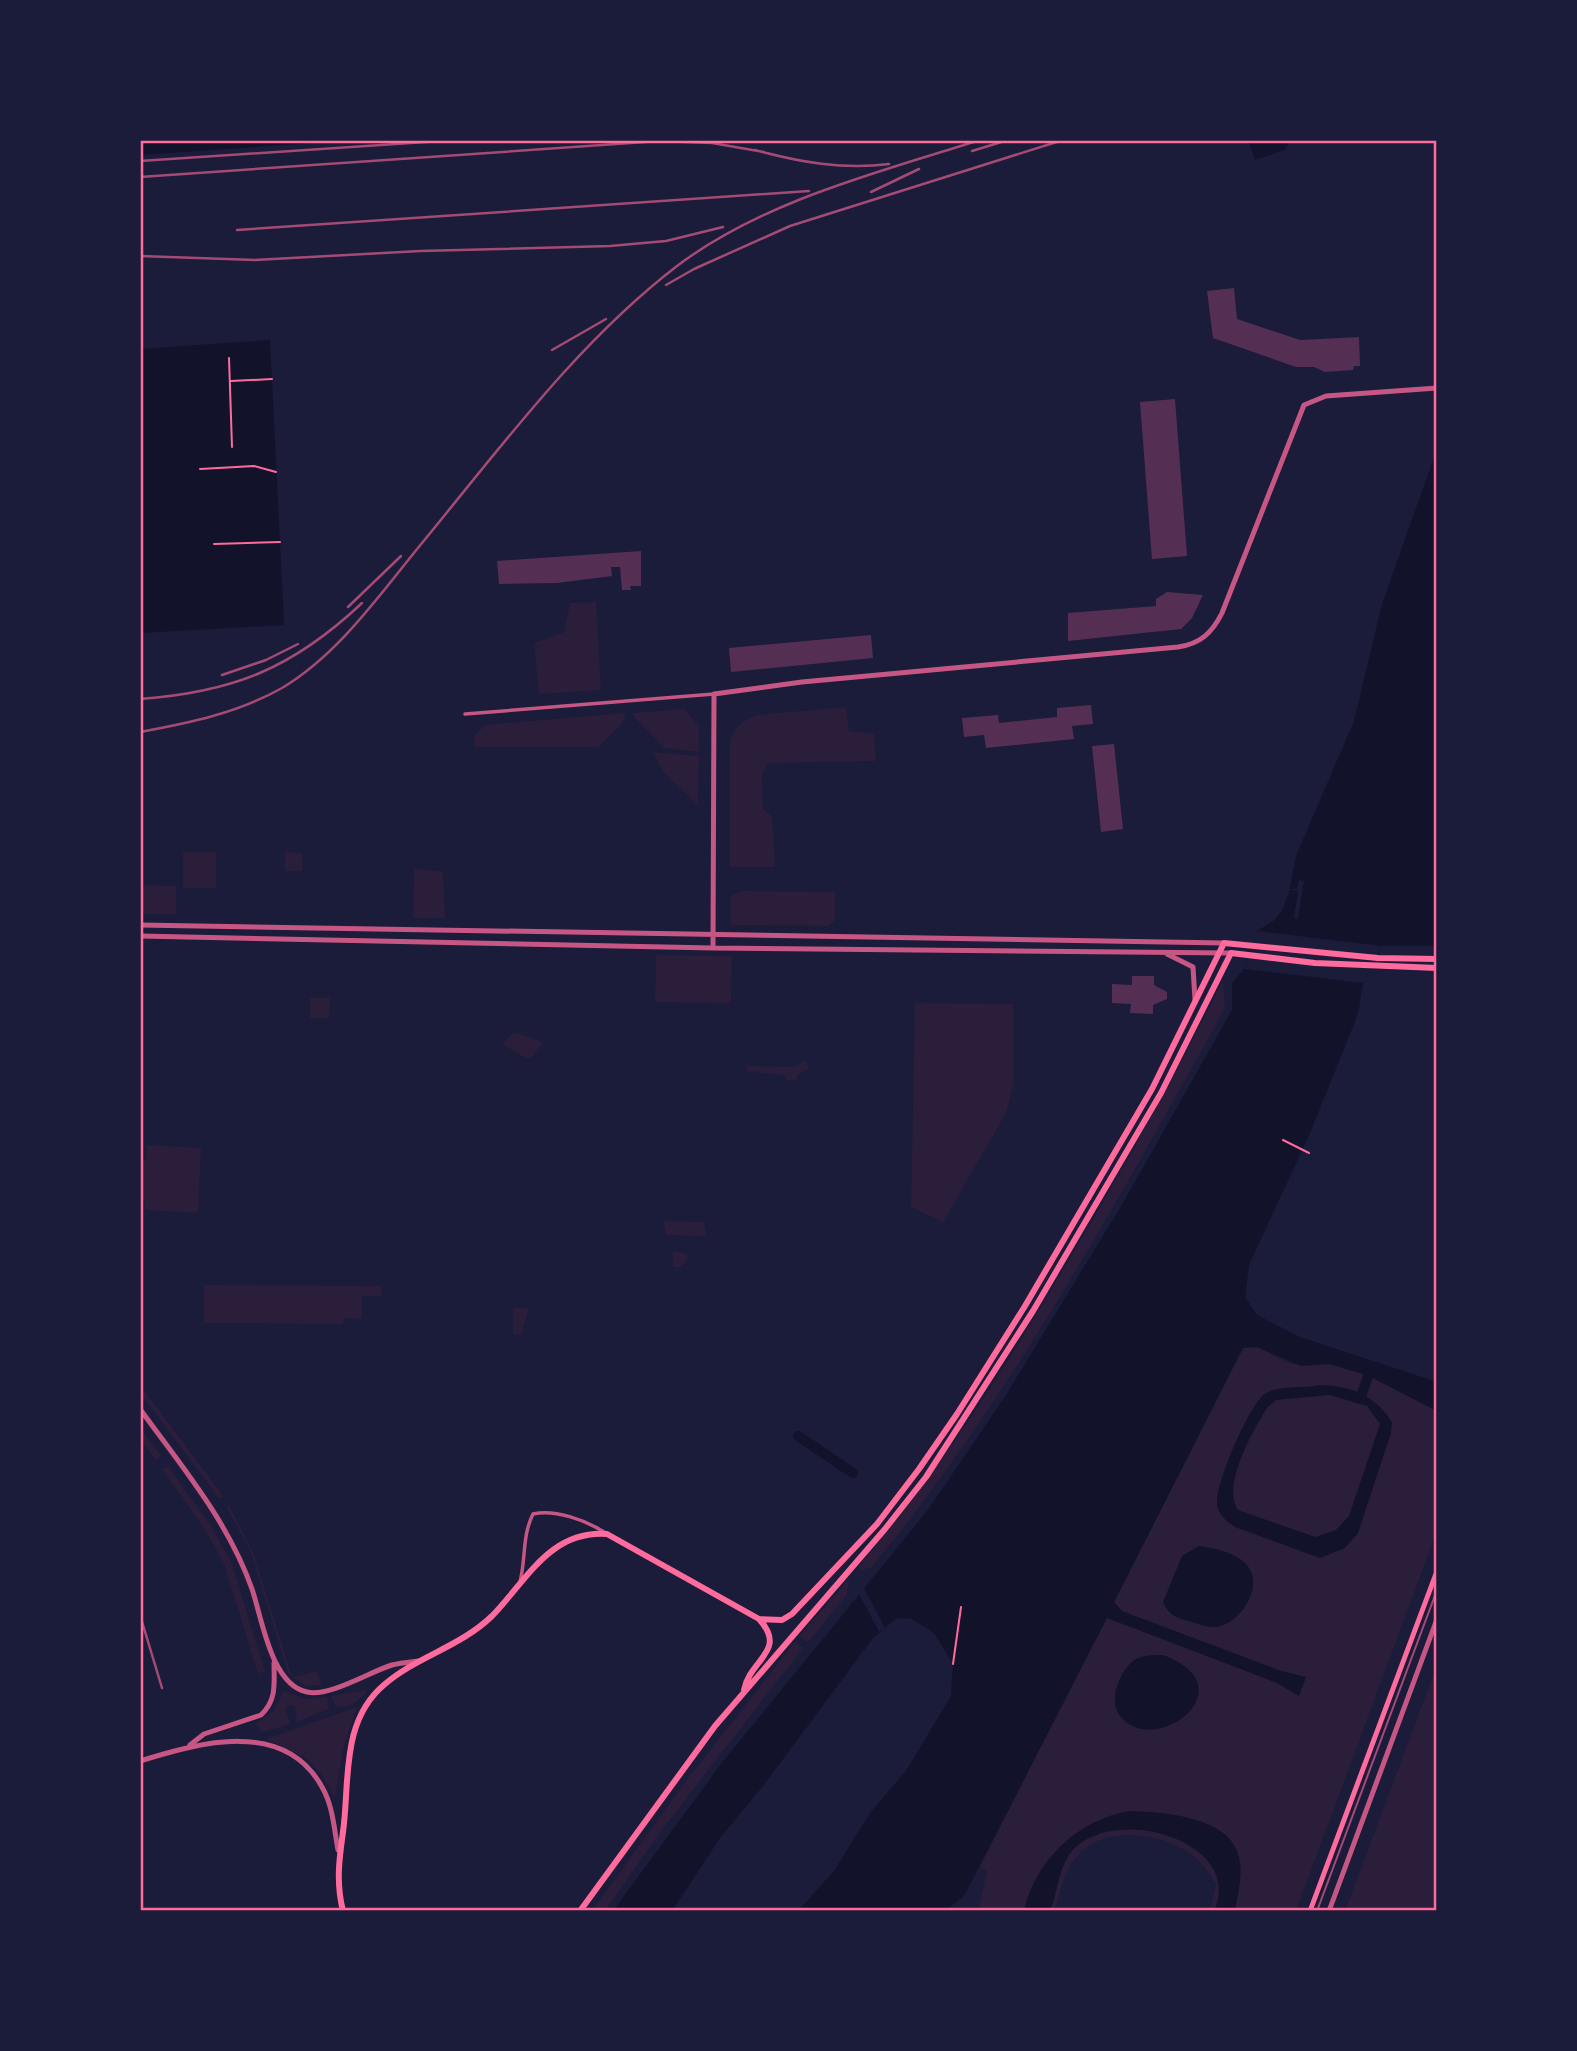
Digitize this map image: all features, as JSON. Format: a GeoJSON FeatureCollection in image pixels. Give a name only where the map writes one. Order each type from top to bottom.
{"type":"FeatureCollection","features":[{"type":"Feature","properties":{"kind":"main road"},"geometry":{"type":"LineString","coordinates":[[759,1619],[782,1620],[792,1614],[884,1514],[957,1414],[1025,1306],[1145,1101],[1224,943],[1378,958],[1437,959]]}},
{"type":"Feature","properties":{"kind":"main road"},"geometry":{"type":"LineString","coordinates":[[579,1911],[657,1801],[744,1690],[753,1684],[892,1520],[965,1418],[1033,1311],[1161,1093],[1231,953],[1373,966],[1437,968]]}},
{"type":"Feature","properties":{"kind":"main road"},"geometry":{"type":"LineString","coordinates":[[343,1911],[337,1878],[338,1850],[343,1832],[346,1763],[360,1720],[374,1695],[386,1683],[471,1634],[545,1555],[561,1542],[591,1533],[607,1534],[759,1619],[771,1633],[771,1643],[746,1678],[744,1690]]}},
{"type":"Feature","properties":{"kind":"main road"},"geometry":{"type":"LineString","coordinates":[[1310,1911],[1437,1571]]}},
{"type":"Feature","properties":{"kind":"street"},"geometry":{"type":"LineString","coordinates":[[465,714],[714,694],[740,689],[1178,647],[1199,641],[1211,631],[1222,613],[1304,405],[1326,396],[1437,388]]}},
{"type":"Feature","properties":{"kind":"street"},"geometry":{"type":"LineString","coordinates":[[713,948],[714,694]]}},
{"type":"Feature","properties":{"kind":"street"},"geometry":{"type":"LineString","coordinates":[[140,925],[1224,943]]}},
{"type":"Feature","properties":{"kind":"street"},"geometry":{"type":"LineString","coordinates":[[140,936],[713,948],[1231,953]]}},
{"type":"Feature","properties":{"kind":"street"},"geometry":{"type":"LineString","coordinates":[[1160,952],[1188,962],[1193,967],[1195,1002]]}},
{"type":"Feature","properties":{"kind":"street"},"geometry":{"type":"LineString","coordinates":[[140,1409],[226,1527],[244,1566],[274,1660],[274,1695],[268,1708],[261,1715],[204,1734],[189,1746]]}},
{"type":"Feature","properties":{"kind":"street"},"geometry":{"type":"LineString","coordinates":[[520,1584],[526,1556],[524,1532],[533,1514],[591,1523],[607,1534]]}},
{"type":"Feature","properties":{"kind":"street"},"geometry":{"type":"LineString","coordinates":[[1329,1911],[1437,1619]]}},
{"type":"Feature","properties":{"kind":"street"},"geometry":{"type":"LineString","coordinates":[[274,1660],[295,1688],[317,1693],[393,1665],[421,1661]]}},
{"type":"Feature","properties":{"kind":"street"},"geometry":{"type":"LineString","coordinates":[[140,1761],[189,1746],[244,1740],[274,1747],[292,1756],[321,1785],[332,1814],[338,1850]]}},
{"type":"Feature","properties":{"kind":"path"},"geometry":{"type":"LineString","coordinates":[[229,358],[232,447]]}},
{"type":"Feature","properties":{"kind":"path"},"geometry":{"type":"LineString","coordinates":[[229,381],[272,379]]}},
{"type":"Feature","properties":{"kind":"path"},"geometry":{"type":"LineString","coordinates":[[200,469],[254,466],[276,472]]}},
{"type":"Feature","properties":{"kind":"path"},"geometry":{"type":"LineString","coordinates":[[214,544],[279,542]]}},
{"type":"Feature","properties":{"kind":"path"},"geometry":{"type":"LineString","coordinates":[[1283,1140],[1309,1153]]}},
{"type":"Feature","properties":{"kind":"path"},"geometry":{"type":"LineString","coordinates":[[953,1664],[961,1607]]}},
{"type":"Feature","properties":{"kind":"shaded area"},"geometry":{"type":"Polygon","coordinates":[[[140,140],[356,140],[140,155],[140,140]]]}},
{"type":"Feature","properties":{"kind":"shaded area"},"geometry":{"type":"Polygon","coordinates":[[[1248,140],[1299,140],[1289,143],[1285,150],[1255,160],[1248,140]]]}},
{"type":"Feature","properties":{"kind":"shaded area"},"geometry":{"type":"Polygon","coordinates":[[[270,340],[284,625],[140,633],[140,349],[270,340]]]}},
{"type":"Feature","properties":{"kind":"shaded area"},"geometry":{"type":"Polygon","coordinates":[[[1437,449],[1437,946],[1382,946],[1363,983],[1358,1014],[1310,1133],[1249,1265],[1245,1297],[1257,1315],[1300,1337],[1437,1382],[1437,1411],[1367,1375],[1329,1364],[1301,1366],[1257,1347],[1243,1348],[1114,1602],[1122,1611],[1281,1671],[1306,1677],[1299,1696],[1277,1683],[1107,1618],[964,1896],[945,1911],[798,1911],[834,1871],[870,1813],[906,1771],[951,1696],[953,1664],[934,1633],[912,1619],[897,1618],[873,1638],[763,1786],[720,1838],[672,1911],[613,1911],[721,1764],[928,1510],[1006,1395],[1123,1203],[1232,1010],[1232,983],[1244,969],[1257,931],[1275,920],[1282,910],[1289,892],[1296,856],[1354,721],[1382,604],[1437,449]]]}},
{"type":"Feature","properties":{"kind":"shaded area"},"geometry":{"type":"Polygon","coordinates":[[[596,602],[601,690],[539,694],[534,643],[564,632],[570,603],[596,602]]]}},
{"type":"Feature","properties":{"kind":"shaded area"},"geometry":{"type":"Polygon","coordinates":[[[846,707],[849,731],[874,734],[876,761],[768,763],[762,775],[763,809],[772,816],[775,867],[730,867],[730,741],[737,728],[757,715],[846,707]]]}},
{"type":"Feature","properties":{"kind":"shaded area"},"geometry":{"type":"Polygon","coordinates":[[[684,709],[699,726],[699,752],[664,748],[633,713],[684,709]]]}},
{"type":"Feature","properties":{"kind":"shaded area"},"geometry":{"type":"Polygon","coordinates":[[[626,713],[622,724],[598,747],[475,747],[474,736],[485,725],[626,713]]]}},
{"type":"Feature","properties":{"kind":"shaded area"},"geometry":{"type":"Polygon","coordinates":[[[653,752],[699,756],[698,806],[663,772],[653,752]]]}},
{"type":"Feature","properties":{"kind":"shaded area"},"geometry":{"type":"Polygon","coordinates":[[[183,852],[216,852],[216,888],[183,888],[183,852]]]}},
{"type":"Feature","properties":{"kind":"shaded area"},"geometry":{"type":"Polygon","coordinates":[[[285,852],[302,853],[302,871],[285,871],[285,852]]]}},
{"type":"Feature","properties":{"kind":"shaded area"},"geometry":{"type":"Polygon","coordinates":[[[414,869],[443,872],[445,918],[413,918],[414,869]]]}},
{"type":"Feature","properties":{"kind":"shaded area"},"geometry":{"type":"Polygon","coordinates":[[[140,885],[176,886],[176,914],[140,914],[140,885]]]}},
{"type":"Feature","properties":{"kind":"shaded area"},"geometry":{"type":"Polygon","coordinates":[[[742,891],[835,892],[835,921],[828,926],[734,925],[731,924],[731,895],[742,891]]]}},
{"type":"Feature","properties":{"kind":"shaded area"},"geometry":{"type":"Polygon","coordinates":[[[656,955],[732,956],[731,1003],[655,1002],[656,955]]]}},
{"type":"Feature","properties":{"kind":"shaded area"},"geometry":{"type":"Polygon","coordinates":[[[1223,980],[1225,1008],[1060,1296],[1017,1366],[923,1502],[872,1567],[860,1571],[859,1566],[946,1454],[1023,1336],[1131,1153],[1223,980]]]}},
{"type":"Feature","properties":{"kind":"shaded area"},"geometry":{"type":"Polygon","coordinates":[[[310,998],[330,998],[329,1018],[310,1018],[310,998]]]}},
{"type":"Feature","properties":{"kind":"shaded area"},"geometry":{"type":"Polygon","coordinates":[[[915,1003],[1013,1004],[1013,1086],[1006,1113],[943,1222],[911,1207],[915,1003]]]}},
{"type":"Feature","properties":{"kind":"shaded area"},"geometry":{"type":"Polygon","coordinates":[[[512,1033],[543,1042],[533,1056],[527,1059],[502,1044],[512,1033]]]}},
{"type":"Feature","properties":{"kind":"shaded area"},"geometry":{"type":"Polygon","coordinates":[[[805,1061],[810,1068],[797,1075],[797,1080],[786,1080],[785,1075],[747,1071],[747,1066],[793,1067],[805,1061]]]}},
{"type":"Feature","properties":{"kind":"shaded area"},"geometry":{"type":"Polygon","coordinates":[[[147,1145],[201,1148],[198,1213],[145,1210],[145,1202],[140,1201],[140,1161],[146,1161],[147,1145]]]}},
{"type":"Feature","properties":{"kind":"shaded area"},"geometry":{"type":"Polygon","coordinates":[[[663,1221],[704,1222],[707,1236],[666,1235],[663,1221]]]}},
{"type":"Feature","properties":{"kind":"shaded area"},"geometry":{"type":"Polygon","coordinates":[[[673,1252],[689,1256],[682,1267],[673,1267],[673,1252]]]}},
{"type":"Feature","properties":{"kind":"shaded area"},"geometry":{"type":"Polygon","coordinates":[[[204,1285],[381,1286],[381,1296],[362,1296],[362,1319],[344,1318],[343,1324],[204,1323],[204,1285]]]}},
{"type":"Feature","properties":{"kind":"shaded area"},"geometry":{"type":"Polygon","coordinates":[[[513,1308],[529,1308],[521,1334],[513,1334],[513,1308]]]}},
{"type":"Feature","properties":{"kind":"shaded area"},"geometry":{"type":"Polygon","coordinates":[[[1257,1347],[1291,1364],[1329,1364],[1367,1375],[1437,1411],[1437,1531],[1296,1911],[1206,1911],[1211,1906],[1216,1884],[1198,1860],[1171,1843],[1128,1835],[1100,1840],[1077,1856],[1066,1875],[1054,1911],[978,1911],[987,1871],[980,1867],[1243,1348],[1257,1347]]]}},
{"type":"Feature","properties":{"kind":"shaded area"},"geometry":{"type":"Polygon","coordinates":[[[1342,1387],[1361,1394],[1378,1405],[1392,1422],[1391,1433],[1358,1533],[1345,1548],[1320,1558],[1235,1527],[1225,1520],[1217,1506],[1222,1478],[1235,1444],[1259,1399],[1278,1389],[1342,1387]],[[1330,1395],[1276,1400],[1261,1418],[1236,1473],[1233,1487],[1238,1510],[1315,1537],[1336,1530],[1349,1516],[1380,1424],[1367,1406],[1330,1395]]]}},
{"type":"Feature","properties":{"kind":"shaded area"},"geometry":{"type":"Polygon","coordinates":[[[143,1389],[224,1497],[219,1498],[141,1394],[143,1389]]]}},
{"type":"Feature","properties":{"kind":"shaded area"},"geometry":{"type":"Polygon","coordinates":[[[140,1428],[161,1456],[156,1461],[140,1439],[140,1428]]]}},
{"type":"Feature","properties":{"kind":"shaded area"},"geometry":{"type":"Polygon","coordinates":[[[168,1466],[209,1523],[231,1561],[265,1671],[258,1674],[224,1564],[204,1528],[162,1469],[168,1466]]]}},
{"type":"Feature","properties":{"kind":"shaded area"},"geometry":{"type":"Polygon","coordinates":[[[228,1504],[253,1552],[291,1674],[294,1677],[317,1671],[322,1685],[305,1686],[288,1673],[251,1552],[227,1508],[228,1504]]]}},
{"type":"Feature","properties":{"kind":"shaded area"},"geometry":{"type":"Polygon","coordinates":[[[1199,1546],[1234,1556],[1244,1562],[1251,1571],[1252,1592],[1248,1602],[1241,1612],[1224,1625],[1207,1626],[1180,1618],[1170,1612],[1163,1602],[1182,1556],[1199,1546]]]}},
{"type":"Feature","properties":{"kind":"shaded area"},"geometry":{"type":"Polygon","coordinates":[[[849,1579],[847,1595],[808,1642],[799,1636],[849,1579]]]}},
{"type":"Feature","properties":{"kind":"shaded area"},"geometry":{"type":"Polygon","coordinates":[[[795,1642],[803,1648],[658,1835],[605,1911],[592,1911],[682,1786],[795,1642]]]}},
{"type":"Feature","properties":{"kind":"shaded area"},"geometry":{"type":"Polygon","coordinates":[[[1163,1655],[1188,1669],[1198,1684],[1197,1700],[1187,1714],[1172,1724],[1154,1730],[1135,1727],[1120,1716],[1116,1709],[1115,1693],[1121,1677],[1136,1659],[1163,1655]]]}},
{"type":"Feature","properties":{"kind":"shaded area"},"geometry":{"type":"Polygon","coordinates":[[[1437,1665],[1437,1911],[1345,1911],[1437,1665]]]}},
{"type":"Feature","properties":{"kind":"shaded area"},"geometry":{"type":"Polygon","coordinates":[[[368,1689],[359,1700],[346,1706],[336,1706],[331,1696],[368,1689]]]}},
{"type":"Feature","properties":{"kind":"shaded area"},"geometry":{"type":"Polygon","coordinates":[[[284,1691],[306,1699],[327,1697],[329,1709],[297,1722],[295,1707],[288,1705],[285,1710],[291,1724],[262,1732],[256,1724],[274,1710],[284,1691]]]}},
{"type":"Feature","properties":{"kind":"shaded area"},"geometry":{"type":"Polygon","coordinates":[[[357,1707],[343,1749],[335,1798],[321,1774],[306,1758],[266,1739],[357,1707]]]}},
{"type":"Feature","properties":{"kind":"shaded area"},"geometry":{"type":"Polygon","coordinates":[[[1130,1811],[1193,1819],[1223,1833],[1233,1843],[1239,1857],[1240,1884],[1235,1911],[1214,1911],[1219,1887],[1212,1866],[1196,1850],[1174,1838],[1148,1831],[1121,1830],[1096,1835],[1070,1853],[1062,1868],[1050,1911],[1024,1911],[1038,1875],[1062,1845],[1093,1823],[1130,1811]]]}},
{"type":"Feature","properties":{"kind":"pier"},"geometry":{"type":"Polygon","coordinates":[[[1299,880],[1304,881],[1298,919],[1294,918],[1298,891],[1286,889],[1297,889],[1299,880]]]}},
{"type":"Feature","properties":{"kind":"pier"},"geometry":{"type":"Polygon","coordinates":[[[1257,931],[1382,946],[1363,983],[1244,969],[1257,931]]]}},
{"type":"Feature","properties":{"kind":"pier"},"geometry":{"type":"Polygon","coordinates":[[[862,1584],[885,1628],[879,1632],[857,1590],[862,1584]]]}},
{"type":"Feature","properties":{"kind":"building"},"geometry":{"type":"Polygon","coordinates":[[[1234,288],[1237,319],[1300,340],[1359,337],[1360,366],[1354,366],[1353,370],[1325,372],[1314,367],[1296,367],[1213,338],[1207,291],[1234,288]]]}},
{"type":"Feature","properties":{"kind":"building"},"geometry":{"type":"Polygon","coordinates":[[[1175,399],[1187,556],[1152,559],[1140,402],[1175,399]]]}},
{"type":"Feature","properties":{"kind":"building"},"geometry":{"type":"Polygon","coordinates":[[[641,551],[641,586],[630,586],[631,590],[622,590],[620,567],[611,567],[612,576],[557,583],[499,584],[497,561],[641,551]]]}},
{"type":"Feature","properties":{"kind":"building"},"geometry":{"type":"Polygon","coordinates":[[[1167,592],[1203,595],[1192,618],[1181,629],[1068,641],[1068,613],[1156,606],[1156,599],[1167,592]]]}},
{"type":"Feature","properties":{"kind":"building"},"geometry":{"type":"Polygon","coordinates":[[[871,635],[873,658],[731,672],[729,648],[871,635]]]}},
{"type":"Feature","properties":{"kind":"building"},"geometry":{"type":"Polygon","coordinates":[[[1091,705],[1093,724],[1072,726],[1074,739],[986,748],[984,735],[964,737],[962,718],[998,715],[999,723],[1057,717],[1057,708],[1091,705]]]}},
{"type":"Feature","properties":{"kind":"building"},"geometry":{"type":"Polygon","coordinates":[[[1114,744],[1123,829],[1101,832],[1092,746],[1114,744]]]}},
{"type":"Feature","properties":{"kind":"building"},"geometry":{"type":"Polygon","coordinates":[[[1132,976],[1154,976],[1154,985],[1167,992],[1167,999],[1153,1005],[1153,1014],[1130,1013],[1131,1004],[1112,1003],[1112,984],[1132,985],[1132,976]]]}},
{"type":"Feature","properties":{"kind":"waterway"},"geometry":{"type":"LineString","coordinates":[[1355,1397],[1360,1399],[1370,1371]]}},
{"type":"Feature","properties":{"kind":"waterway"},"geometry":{"type":"LineString","coordinates":[[798,1436],[853,1473]]}},
{"type":"Feature","properties":{"kind":"tram line"},"geometry":{"type":"LineString","coordinates":[[1317,1911],[1437,1590]]}},
{"type":"Feature","properties":{"kind":"railway"},"geometry":{"type":"LineString","coordinates":[[140,161],[456,140]]}},
{"type":"Feature","properties":{"kind":"railway"},"geometry":{"type":"LineString","coordinates":[[140,732],[231,711],[282,688],[322,658],[358,622],[542,397],[606,328],[677,266],[746,223],[784,206],[862,177],[980,140]]}},
{"type":"Feature","properties":{"kind":"railway"},"geometry":{"type":"LineString","coordinates":[[972,151],[1008,140]]}},
{"type":"Feature","properties":{"kind":"railway"},"geometry":{"type":"LineString","coordinates":[[666,285],[694,269],[790,226],[1063,140]]}},
{"type":"Feature","properties":{"kind":"railway"},"geometry":{"type":"LineString","coordinates":[[140,177],[660,141],[712,143],[764,152]]}},
{"type":"Feature","properties":{"kind":"railway"},"geometry":{"type":"LineString","coordinates":[[755,150],[821,164],[889,164]]}},
{"type":"Feature","properties":{"kind":"railway"},"geometry":{"type":"LineString","coordinates":[[871,192],[919,169]]}},
{"type":"Feature","properties":{"kind":"railway"},"geometry":{"type":"LineString","coordinates":[[237,230],[809,191]]}},
{"type":"Feature","properties":{"kind":"railway"},"geometry":{"type":"LineString","coordinates":[[140,256],[255,260],[420,251],[610,246],[666,241],[723,227]]}},
{"type":"Feature","properties":{"kind":"railway"},"geometry":{"type":"LineString","coordinates":[[552,350],[606,319]]}},
{"type":"Feature","properties":{"kind":"railway"},"geometry":{"type":"LineString","coordinates":[[348,607],[401,556]]}},
{"type":"Feature","properties":{"kind":"railway"},"geometry":{"type":"LineString","coordinates":[[140,699],[205,690],[260,673],[311,644],[337,626],[362,603]]}},
{"type":"Feature","properties":{"kind":"railway"},"geometry":{"type":"LineString","coordinates":[[222,675],[266,660],[298,644]]}},
{"type":"Feature","properties":{"kind":"railway"},"geometry":{"type":"LineString","coordinates":[[140,1615],[162,1688]]}}]}
